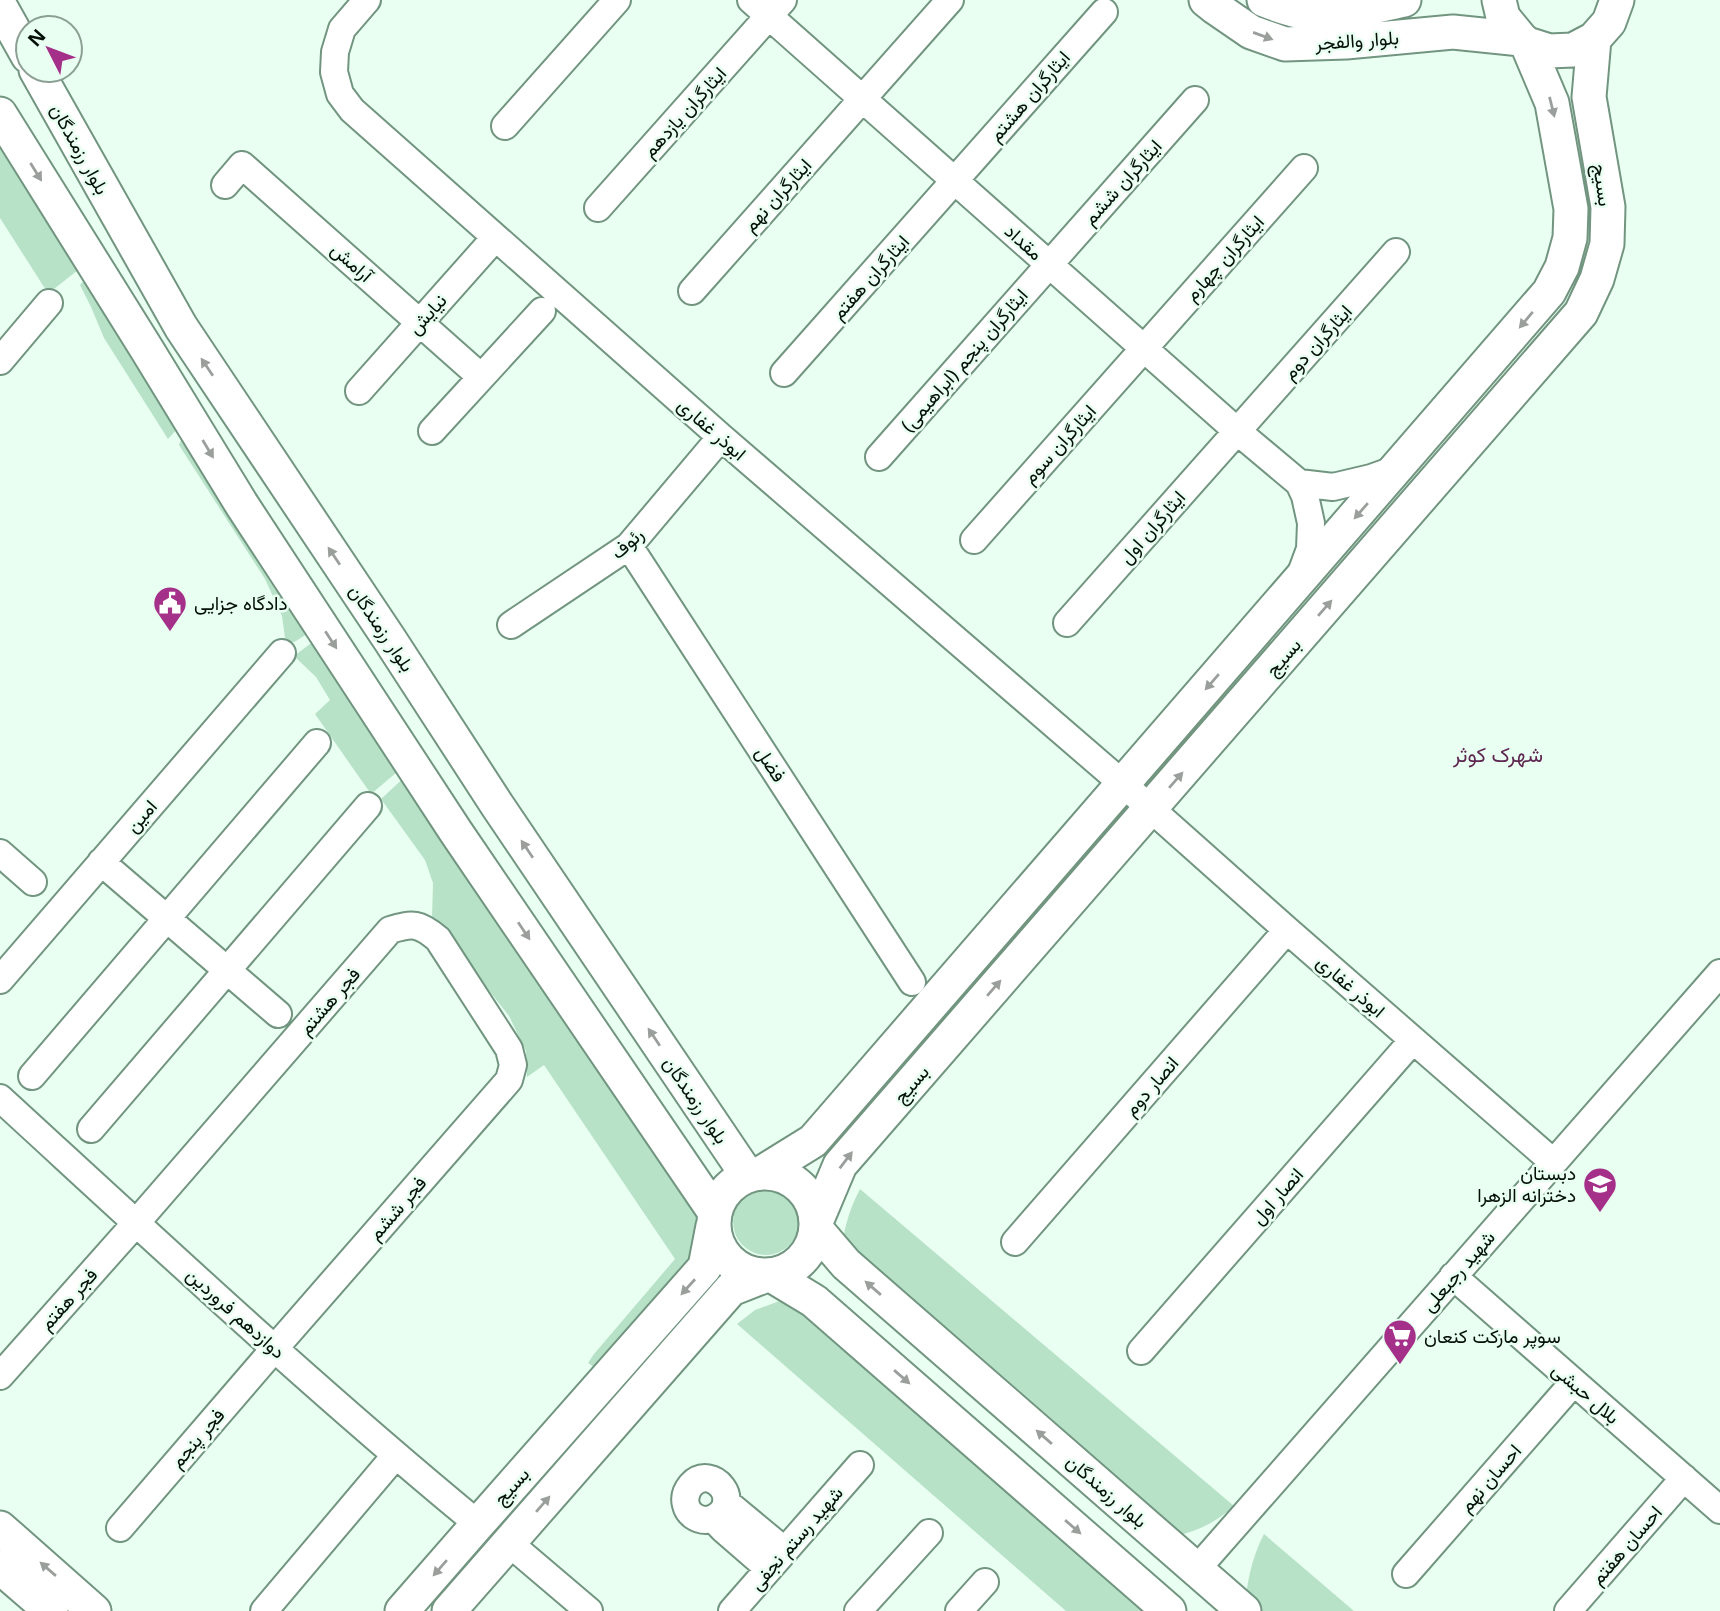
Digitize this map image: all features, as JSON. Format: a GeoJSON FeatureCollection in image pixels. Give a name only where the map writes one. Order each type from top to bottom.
{"type":"FeatureCollection","features":[{"type":"Feature","properties":{"kind":"main road","name":"بلوار والفجر"},"geometry":{"type":"LineString","coordinates":[[1206,0],[1251,32],[1285,44],[1346,42],[1453,32],[1524,41],[1549,51],[1573,50],[1607,20],[1642,0]]}},
{"type":"Feature","properties":{"kind":"main road","name":"بلوار والفجر"},"geometry":{"type":"LineString","coordinates":[[1264,0],[1286,9],[1314,14],[1349,12],[1404,0]]}},
{"type":"Feature","properties":{"kind":"main road","name":"بسیج"},"geometry":{"type":"LineString","coordinates":[[755,1173],[813,1141],[1549,292],[1562,267],[1570,238],[1571,209],[1552,103],[1524,41],[1503,17],[1499,0]]}},
{"type":"Feature","properties":{"kind":"main road"},"geometry":{"type":"LineString","coordinates":[[0,6],[14,31]]}},
{"type":"Feature","properties":{"kind":"main road","name":"بسیج"},"geometry":{"type":"LineString","coordinates":[[816,1225],[841,1165],[1581,313],[1597,279],[1606,244],[1608,207],[1589,97],[1607,20]]}},
{"type":"Feature","properties":{"kind":"main road","name":"بلوار رزمندگان"},"geometry":{"type":"LineString","coordinates":[[44,84],[181,327],[497,805],[755,1173]]}},
{"type":"Feature","properties":{"kind":"main road"},"geometry":{"type":"LineString","coordinates":[[0,114],[250,517],[714,1219],[718,1246],[730,1262],[747,1272],[769,1275],[814,1301],[1169,1611]]}},
{"type":"Feature","properties":{"kind":"main road"},"geometry":{"type":"LineString","coordinates":[[714,1219],[721,1196],[732,1184],[755,1173],[783,1175],[800,1186],[812,1202],[816,1225],[811,1246],[802,1260],[788,1270],[769,1275]]}},
{"type":"Feature","properties":{"kind":"main road","name":"بسیج"},"geometry":{"type":"LineString","coordinates":[[402,1611],[705,1267],[714,1219]]}},
{"type":"Feature","properties":{"kind":"main road","name":"بلوار رزمندگان"},"geometry":{"type":"LineString","coordinates":[[816,1225],[846,1264],[1244,1611]]}},
{"type":"Feature","properties":{"kind":"main road","name":"بسیج"},"geometry":{"type":"LineString","coordinates":[[449,1611],[730,1289],[769,1275]]}},
{"type":"Feature","properties":{"kind":"main road"},"geometry":{"type":"LineString","coordinates":[[0,1528],[94,1611]]}},
{"type":"Feature","properties":{"kind":"main road"},"geometry":{"type":"LineString","coordinates":[[0,1567],[51,1611]]}},
{"type":"Feature","properties":{"kind":"street","name":"ابوذر غفاری"},"geometry":{"type":"LineString","coordinates":[[368,0],[342,29],[335,52],[334,72],[340,94],[352,110],[721,437],[1151,808],[1552,1162]]}},
{"type":"Feature","properties":{"kind":"street"},"geometry":{"type":"LineString","coordinates":[[505,126],[617,0]]}},
{"type":"Feature","properties":{"kind":"street","name":"ایثارگران نهم"},"geometry":{"type":"LineString","coordinates":[[692,291],[950,0]]}},
{"type":"Feature","properties":{"kind":"street","name":"مقداد"},"geometry":{"type":"LineString","coordinates":[[768,5],[863,99],[1299,483]]}},
{"type":"Feature","properties":{"kind":"street","name":"ایثارگران یازدهم"},"geometry":{"type":"LineString","coordinates":[[598,208],[768,5]]}},
{"type":"Feature","properties":{"kind":"street","name":"ایثارگران هشتم"},"geometry":{"type":"LineString","coordinates":[[955,181],[1104,12]]}},
{"type":"Feature","properties":{"kind":"street","name":"ایثارگران ششم"},"geometry":{"type":"LineString","coordinates":[[1049,264],[1195,100]]}},
{"type":"Feature","properties":{"kind":"street","name":"آرامش"},"geometry":{"type":"LineString","coordinates":[[225,185],[242,165],[481,377]]}},
{"type":"Feature","properties":{"kind":"street","name":"ایثارگران چهارم"},"geometry":{"type":"LineString","coordinates":[[1144,348],[1304,168]]}},
{"type":"Feature","properties":{"kind":"street","name":"ایثارگران هفتم"},"geometry":{"type":"LineString","coordinates":[[785,373],[955,181]]}},
{"type":"Feature","properties":{"kind":"street","name":"نیایش"},"geometry":{"type":"LineString","coordinates":[[359,391],[495,237]]}},
{"type":"Feature","properties":{"kind":"street","name":"ایثارگران دوم"},"geometry":{"type":"LineString","coordinates":[[1237,431],[1396,252]]}},
{"type":"Feature","properties":{"kind":"street","name":"ایثارگران پنجم (ابراهیمی)"},"geometry":{"type":"LineString","coordinates":[[879,457],[1049,264]]}},
{"type":"Feature","properties":{"kind":"street"},"geometry":{"type":"LineString","coordinates":[[0,360],[49,303]]}},
{"type":"Feature","properties":{"kind":"street"},"geometry":{"type":"LineString","coordinates":[[432,431],[542,311]]}},
{"type":"Feature","properties":{"kind":"street","name":"ایثارگران سوم"},"geometry":{"type":"LineString","coordinates":[[974,540],[1144,348]]}},
{"type":"Feature","properties":{"kind":"street","name":"ایثارگران اول"},"geometry":{"type":"LineString","coordinates":[[1067,623],[1237,431]]}},
{"type":"Feature","properties":{"kind":"street","name":"رئوف"},"geometry":{"type":"LineString","coordinates":[[511,625],[629,546],[721,437]]}},
{"type":"Feature","properties":{"kind":"street"},"geometry":{"type":"LineString","coordinates":[[1299,483],[1333,487],[1398,469]]}},
{"type":"Feature","properties":{"kind":"street"},"geometry":{"type":"LineString","coordinates":[[1297,585],[1310,549],[1311,523],[1299,483]]}},
{"type":"Feature","properties":{"kind":"street","name":"فضل"},"geometry":{"type":"LineString","coordinates":[[629,546],[912,982]]}},
{"type":"Feature","properties":{"kind":"street","name":"امین"},"geometry":{"type":"LineString","coordinates":[[0,980],[282,653]]}},
{"type":"Feature","properties":{"kind":"street"},"geometry":{"type":"LineString","coordinates":[[32,1076],[317,743]]}},
{"type":"Feature","properties":{"kind":"street"},"geometry":{"type":"LineString","coordinates":[[91,1129],[368,806]]}},
{"type":"Feature","properties":{"kind":"street"},"geometry":{"type":"LineString","coordinates":[[0,853],[33,882]]}},
{"type":"Feature","properties":{"kind":"street"},"geometry":{"type":"LineString","coordinates":[[102,862],[278,1014]]}},
{"type":"Feature","properties":{"kind":"street","name":"فجر هشتم"},"geometry":{"type":"LineString","coordinates":[[136,1223],[390,930],[407,925],[424,928],[438,939],[509,1049],[513,1065]]}},
{"type":"Feature","properties":{"kind":"street","name":"انصار دوم"},"geometry":{"type":"LineString","coordinates":[[1015,1242],[1287,930]]}},
{"type":"Feature","properties":{"kind":"street","name":"شهید رجبعلی"},"geometry":{"type":"LineString","coordinates":[[1196,1570],[1720,973]]}},
{"type":"Feature","properties":{"kind":"street","name":"انصار اول"},"geometry":{"type":"LineString","coordinates":[[1141,1351],[1413,1041]]}},
{"type":"Feature","properties":{"kind":"street","name":"فجر ششم"},"geometry":{"type":"LineString","coordinates":[[275,1348],[509,1080],[513,1065]]}},
{"type":"Feature","properties":{"kind":"street","name":"دوازدهم فروردین"},"geometry":{"type":"LineString","coordinates":[[0,1098],[396,1456],[478,1524]]}},
{"type":"Feature","properties":{"kind":"street","name":"فجر هفتم"},"geometry":{"type":"LineString","coordinates":[[0,1376],[136,1223]]}},
{"type":"Feature","properties":{"kind":"street","name":"بلال حبشی"},"geometry":{"type":"LineString","coordinates":[[1453,1276],[1720,1510]]}},
{"type":"Feature","properties":{"kind":"street","name":"فجر پنجم"},"geometry":{"type":"LineString","coordinates":[[120,1528],[275,1348]]}},
{"type":"Feature","properties":{"kind":"street","name":"احسان نهم"},"geometry":{"type":"LineString","coordinates":[[1406,1574],[1574,1382]]}},
{"type":"Feature","properties":{"kind":"street"},"geometry":{"type":"LineString","coordinates":[[264,1611],[396,1456]]}},
{"type":"Feature","properties":{"kind":"street","name":"شهید رستم نجفی"},"geometry":{"type":"LineString","coordinates":[[732,1611],[860,1465]]}},
{"type":"Feature","properties":{"kind":"street","name":"احسان هفتم"},"geometry":{"type":"LineString","coordinates":[[1568,1611],[1684,1478]]}},
{"type":"Feature","properties":{"kind":"street"},"geometry":{"type":"LineString","coordinates":[[719,1511],[777,1560]]}},
{"type":"Feature","properties":{"kind":"street"},"geometry":{"type":"LineString","coordinates":[[858,1611],[929,1533]]}},
{"type":"Feature","properties":{"kind":"street"},"geometry":{"type":"LineString","coordinates":[[509,1543],[589,1611]]}},
{"type":"Feature","properties":{"kind":"street"},"geometry":{"type":"LineString","coordinates":[[958,1611],[985,1582]]}},
{"type":"Feature","properties":{"kind":"green space"},"geometry":{"type":"Polygon","coordinates":[[[0,136],[82,267],[50,292],[44,287],[0,218],[0,136]]]}},
{"type":"Feature","properties":{"kind":"green space"},"geometry":{"type":"Polygon","coordinates":[[[89,275],[179,427],[168,439],[104,338],[80,285],[89,275]]]}},
{"type":"Feature","properties":{"kind":"green space"},"geometry":{"type":"Polygon","coordinates":[[[183,435],[313,630],[296,641],[286,645],[282,616],[265,579],[179,445],[183,435]]]}},
{"type":"Feature","properties":{"kind":"green space"},"geometry":{"type":"Polygon","coordinates":[[[318,638],[403,767],[371,794],[315,714],[330,700],[316,677],[294,656],[318,638]]]}},
{"type":"Feature","properties":{"kind":"green space"},"geometry":{"type":"Polygon","coordinates":[[[409,773],[702,1215],[692,1255],[597,1369],[588,1363],[594,1354],[675,1259],[544,1065],[527,1077],[526,1051],[509,1016],[432,918],[433,883],[425,860],[381,799],[409,773]]]}},
{"type":"Feature","properties":{"kind":"green space"},"geometry":{"type":"Polygon","coordinates":[[[760,1189],[772,1189],[784,1194],[794,1204],[799,1222],[797,1235],[784,1250],[772,1255],[760,1255],[748,1250],[738,1240],[733,1228],[733,1216],[738,1204],[748,1194],[760,1189]]]}},
{"type":"Feature","properties":{"kind":"green space"},"geometry":{"type":"Polygon","coordinates":[[[860,1189],[1234,1506],[1207,1525],[1175,1536],[841,1257],[847,1222],[860,1189]]]}},
{"type":"Feature","properties":{"kind":"green space"},"geometry":{"type":"Polygon","coordinates":[[[785,1299],[1169,1611],[1066,1611],[737,1324],[755,1310],[785,1299]]]}},
{"type":"Feature","properties":{"kind":"green space"},"geometry":{"type":"Polygon","coordinates":[[[1264,1534],[1354,1611],[1244,1611],[1250,1571],[1264,1534]]]}},
{"type":"Feature","properties":{"kind":"place","name":"دادگاه جزایی"},"geometry":{"type":"Point","coordinates":[170,633]}},
{"type":"Feature","properties":{"kind":"place","name":"دبستان دخترانه الزهرا"},"geometry":{"type":"Point","coordinates":[1600,1214]}},
{"type":"Feature","properties":{"kind":"place","name":"سوپر مارکت کنعان"},"geometry":{"type":"Point","coordinates":[1400,1366]}},
{"type":"Feature","properties":{"kind":"district","name":"شهرک کوثر"},"geometry":{"type":"Point","coordinates":[1498,754]}}]}
